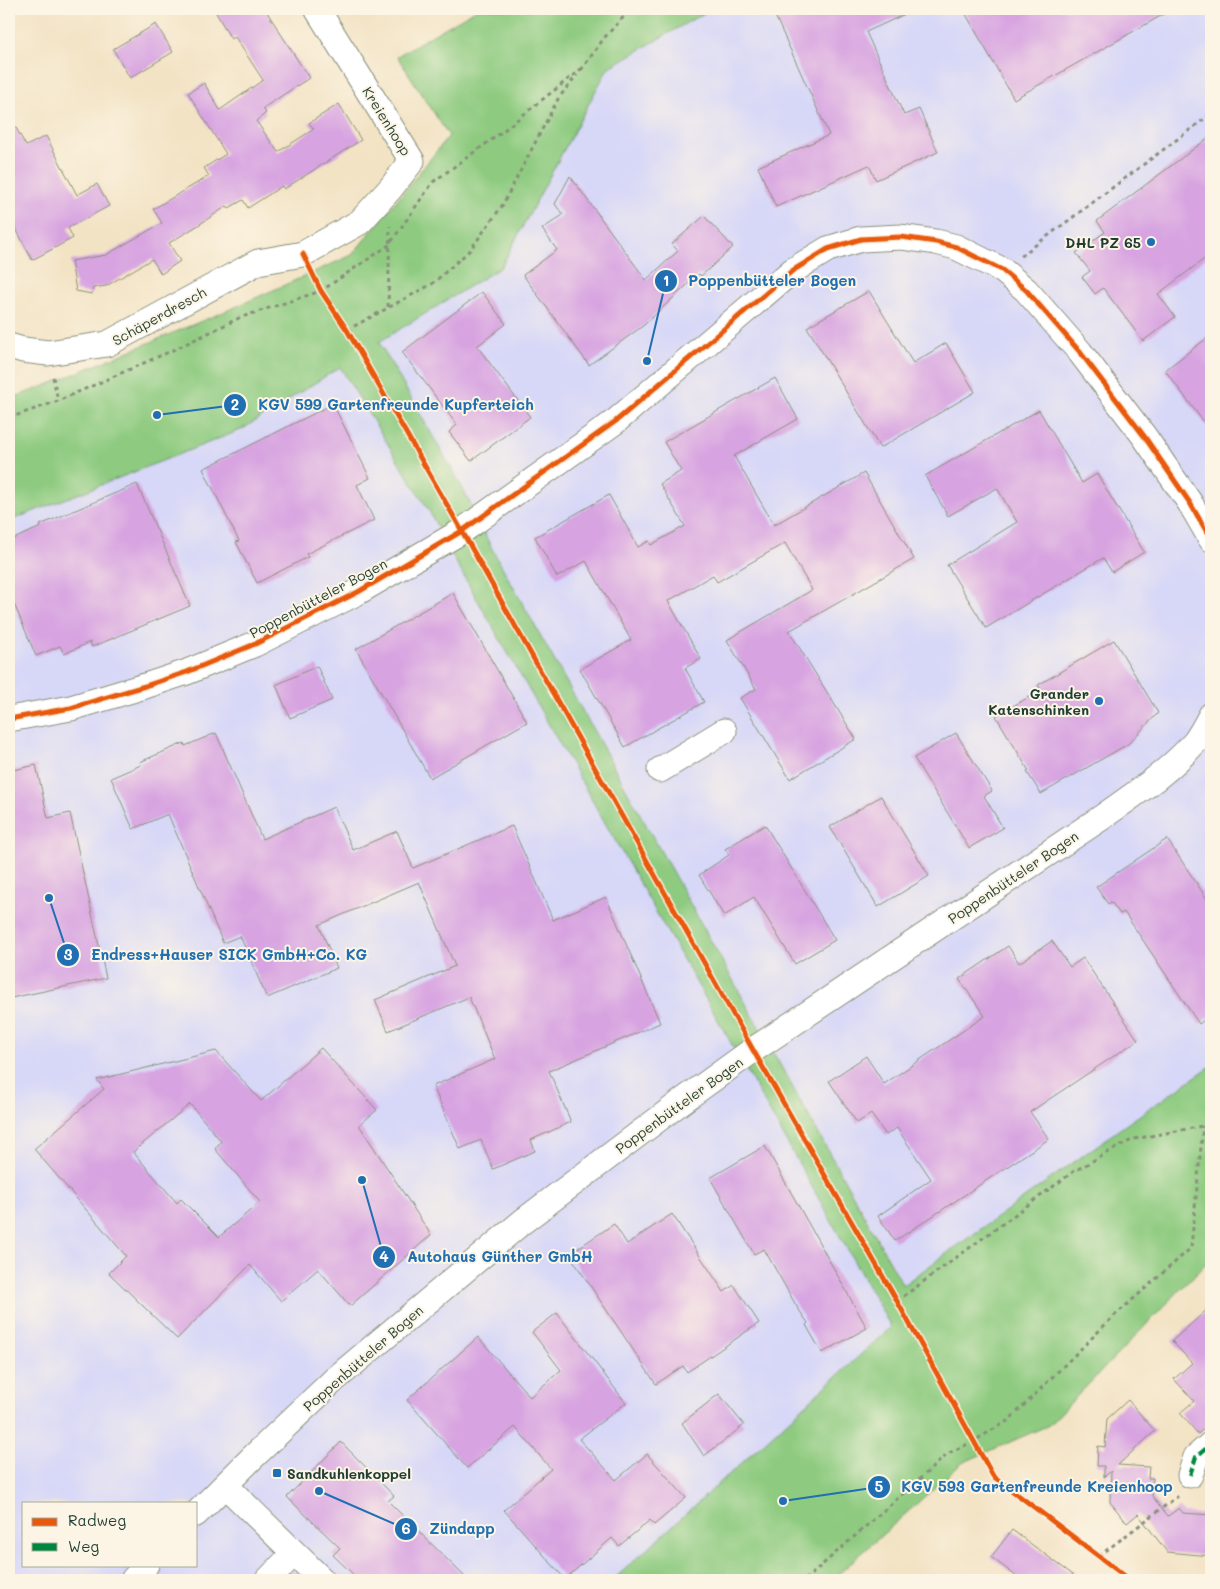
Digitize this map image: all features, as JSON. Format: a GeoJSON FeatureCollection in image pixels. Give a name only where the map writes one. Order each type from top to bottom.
{"type":"FeatureCollection","features":[{"type":"Feature","properties":{"kind":"street","name":"Kreienhoop"},"geometry":{"type":"LineString","coordinates":[[303,254],[360,222],[412,161],[317,9]]}},
{"type":"Feature","properties":{"kind":"street","name":"Poppenbütteler Bogen"},"geometry":{"type":"LineString","coordinates":[[9,719],[71,708],[187,672],[255,644],[358,592],[462,531],[616,421],[792,271],[828,249],[861,239],[901,237],[956,247],[1002,270],[1026,290],[1080,352],[1144,436],[1190,503],[1211,539]]}},
{"type":"Feature","properties":{"kind":"street","name":"Schäperdresch"},"geometry":{"type":"LineString","coordinates":[[9,346],[48,353],[107,344],[258,262],[303,254]]}},
{"type":"Feature","properties":{"kind":"street","name":"Poppenbütteler Bogen"},"geometry":{"type":"LineString","coordinates":[[198,1512],[334,1380],[522,1222],[753,1050],[1136,793],[1173,764],[1196,741],[1211,715]]}},
{"type":"Feature","properties":{"kind":"street"},"geometry":{"type":"LineString","coordinates":[[660,770],[724,732]]}},
{"type":"Feature","properties":{"kind":"street"},"geometry":{"type":"LineString","coordinates":[[1190,1475],[1196,1457],[1211,1444]]}},
{"type":"Feature","properties":{"kind":"street"},"geometry":{"type":"LineString","coordinates":[[225,1485],[322,1580]]}},
{"type":"Feature","properties":{"kind":"street"},"geometry":{"type":"LineString","coordinates":[[268,1580],[294,1553]]}},
{"type":"Feature","properties":{"kind":"street"},"geometry":{"type":"LineString","coordinates":[[133,1580],[145,1566]]}},
{"type":"Feature","properties":{"kind":"path"},"geometry":{"type":"LineString","coordinates":[[347,330],[432,284],[470,250],[502,206],[558,99],[604,38],[631,9]]}},
{"type":"Feature","properties":{"kind":"path"},"geometry":{"type":"LineString","coordinates":[[1002,270],[1211,114]]}},
{"type":"Feature","properties":{"kind":"path"},"geometry":{"type":"LineString","coordinates":[[388,308],[390,189]]}},
{"type":"Feature","properties":{"kind":"path"},"geometry":{"type":"LineString","coordinates":[[897,1301],[1073,1172],[1110,1150],[1134,1139],[1204,1126],[1211,1119]]}},
{"type":"Feature","properties":{"kind":"path"},"geometry":{"type":"LineString","coordinates":[[805,1580],[949,1453],[974,1441],[1009,1420],[1113,1317],[1191,1248],[1204,1126]]}},
{"type":"Feature","properties":{"kind":"path"},"geometry":{"type":"LineString","coordinates":[[1099,1556],[1183,1492],[1190,1475]]}},
{"type":"Feature","properties":{"kind":"shaded area"},"geometry":{"type":"Polygon","coordinates":[[[711,9],[1211,9],[1211,1066],[1124,1126],[904,1285],[491,547],[463,489],[379,342],[501,267],[608,68],[711,9]]]}},
{"type":"Feature","properties":{"kind":"shaded area"},"geometry":{"type":"Polygon","coordinates":[[[340,367],[428,509],[458,566],[891,1327],[613,1580],[9,1580],[9,521],[241,430],[340,367]]]}},
{"type":"Feature","properties":{"kind":"green space"},"geometry":{"type":"Polygon","coordinates":[[[477,9],[711,9],[608,68],[501,267],[379,342],[463,489],[491,547],[903,1285],[1124,1126],[1211,1066],[1211,1258],[1049,1425],[962,1463],[832,1580],[613,1580],[891,1327],[458,566],[428,509],[340,367],[241,430],[9,521],[9,399],[45,386],[233,308],[352,255],[449,136],[397,56],[477,9]]]}},
{"type":"Feature","properties":{"kind":"building"},"geometry":{"type":"Polygon","coordinates":[[[214,9],[265,9],[309,78],[263,108],[266,113],[256,121],[278,152],[314,129],[309,123],[339,104],[361,140],[284,189],[282,186],[248,208],[243,200],[229,208],[227,206],[169,243],[180,261],[161,274],[152,259],[106,286],[93,288],[92,294],[76,291],[71,261],[106,255],[162,223],[153,209],[209,176],[204,168],[226,154],[188,93],[204,83],[220,110],[263,80],[235,37],[231,39],[214,9]]]}},
{"type":"Feature","properties":{"kind":"building"},"geometry":{"type":"Polygon","coordinates":[[[772,9],[916,9],[866,32],[904,115],[919,109],[938,152],[876,180],[869,165],[776,207],[758,167],[829,135],[772,9]]]}},
{"type":"Feature","properties":{"kind":"building"},"geometry":{"type":"Polygon","coordinates":[[[963,9],[1173,9],[1014,99],[963,9]]]}},
{"type":"Feature","properties":{"kind":"building"},"geometry":{"type":"Polygon","coordinates":[[[156,24],[173,52],[130,78],[113,49],[156,24]]]}},
{"type":"Feature","properties":{"kind":"building"},"geometry":{"type":"Polygon","coordinates":[[[9,115],[26,146],[46,136],[77,195],[97,184],[109,206],[68,228],[73,238],[32,260],[9,215],[9,115]]]}},
{"type":"Feature","properties":{"kind":"building","name":"DHL PZ 65"},"geometry":{"type":"Polygon","coordinates":[[[1211,136],[1211,254],[1158,294],[1175,317],[1143,341],[1103,288],[1095,294],[1082,277],[1090,271],[1076,253],[1105,232],[1097,221],[1211,136]]]}},
{"type":"Feature","properties":{"kind":"building"},"geometry":{"type":"Polygon","coordinates":[[[570,176],[646,280],[678,251],[672,244],[704,216],[733,247],[701,276],[699,274],[644,325],[589,365],[523,275],[557,250],[542,229],[563,215],[555,204],[570,176]]]}},
{"type":"Feature","properties":{"kind":"building"},"geometry":{"type":"Polygon","coordinates":[[[869,291],[913,363],[946,343],[975,392],[880,448],[807,327],[869,291]]]}},
{"type":"Feature","properties":{"kind":"building"},"geometry":{"type":"Polygon","coordinates":[[[482,292],[506,324],[477,346],[530,417],[471,461],[449,432],[457,425],[402,352],[482,292]]]}},
{"type":"Feature","properties":{"kind":"building"},"geometry":{"type":"Polygon","coordinates":[[[1211,335],[1211,432],[1165,370],[1211,335]]]}},
{"type":"Feature","properties":{"kind":"building"},"geometry":{"type":"Polygon","coordinates":[[[775,378],[798,419],[734,456],[774,525],[864,473],[914,559],[789,631],[856,739],[790,779],[740,698],[756,689],[727,640],[812,590],[785,543],[717,582],[713,575],[668,601],[701,659],[685,668],[704,702],[625,747],[580,669],[631,640],[586,561],[557,577],[535,537],[609,495],[638,547],[649,541],[651,545],[685,526],[660,484],[681,471],[664,442],[775,378]]]}},
{"type":"Feature","properties":{"kind":"building"},"geometry":{"type":"Polygon","coordinates":[[[333,404],[370,478],[357,485],[374,520],[306,554],[308,557],[257,583],[236,542],[239,541],[203,469],[333,404]]]}},
{"type":"Feature","properties":{"kind":"building"},"geometry":{"type":"Polygon","coordinates":[[[1039,410],[1082,483],[1097,474],[1144,552],[1112,572],[1103,558],[986,628],[947,565],[1017,522],[997,488],[948,516],[925,476],[1039,410]]]}},
{"type":"Feature","properties":{"kind":"building"},"geometry":{"type":"Polygon","coordinates":[[[137,484],[190,606],[92,647],[90,642],[64,654],[60,646],[36,656],[9,592],[9,541],[41,527],[40,525],[137,484]]]}},
{"type":"Feature","properties":{"kind":"building"},"geometry":{"type":"Polygon","coordinates":[[[453,593],[527,722],[430,778],[356,649],[453,593]]]}},
{"type":"Feature","properties":{"kind":"building","name":"Grander Katenschinken"},"geometry":{"type":"Polygon","coordinates":[[[1114,640],[1158,713],[1128,744],[1041,794],[996,716],[1041,690],[1038,685],[1114,640]]]}},
{"type":"Feature","properties":{"kind":"building"},"geometry":{"type":"Polygon","coordinates":[[[317,666],[332,700],[290,718],[276,685],[317,666]]]}},
{"type":"Feature","properties":{"kind":"building"},"geometry":{"type":"Polygon","coordinates":[[[216,733],[262,839],[334,807],[353,850],[397,831],[413,868],[512,826],[553,920],[606,897],[660,1023],[549,1071],[571,1122],[531,1140],[535,1151],[493,1169],[481,1140],[460,1149],[433,1086],[495,1059],[469,997],[388,1031],[375,1000],[455,966],[419,882],[319,925],[337,968],[267,998],[240,936],[223,943],[168,814],[133,829],[111,778],[141,765],[140,762],[184,743],[185,746],[216,733]]]}},
{"type":"Feature","properties":{"kind":"building"},"geometry":{"type":"Polygon","coordinates":[[[956,733],[992,791],[984,796],[1003,828],[969,848],[914,758],[956,733]]]}},
{"type":"Feature","properties":{"kind":"building"},"geometry":{"type":"Polygon","coordinates":[[[36,765],[48,818],[70,813],[106,978],[11,998],[9,988],[9,771],[36,765]]]}},
{"type":"Feature","properties":{"kind":"building"},"geometry":{"type":"Polygon","coordinates":[[[881,796],[929,876],[878,907],[830,827],[881,796]]]}},
{"type":"Feature","properties":{"kind":"building"},"geometry":{"type":"Polygon","coordinates":[[[765,825],[835,940],[795,964],[754,897],[724,916],[699,875],[729,855],[725,849],[765,825]]]}},
{"type":"Feature","properties":{"kind":"building"},"geometry":{"type":"Polygon","coordinates":[[[1167,839],[1211,905],[1211,1015],[1199,1024],[1124,912],[1120,914],[1111,902],[1108,904],[1096,887],[1167,839]]]}},
{"type":"Feature","properties":{"kind":"building"},"geometry":{"type":"Polygon","coordinates":[[[1052,941],[1070,967],[1083,958],[1138,1040],[1030,1112],[1049,1139],[895,1241],[878,1216],[931,1179],[897,1128],[886,1135],[871,1114],[857,1123],[829,1081],[866,1056],[884,1084],[985,1016],[959,979],[1008,946],[1019,963],[1052,941]]]}},
{"type":"Feature","properties":{"kind":"building"},"geometry":{"type":"Polygon","coordinates":[[[321,1048],[377,1110],[359,1125],[431,1235],[350,1306],[318,1269],[281,1301],[250,1265],[177,1339],[109,1273],[126,1256],[34,1149],[104,1089],[97,1080],[216,1051],[261,1101],[321,1048]],[[190,1104],[133,1152],[177,1203],[181,1199],[219,1237],[260,1202],[215,1149],[221,1141],[190,1104]]]}},
{"type":"Feature","properties":{"kind":"building"},"geometry":{"type":"Polygon","coordinates":[[[765,1146],[867,1328],[822,1353],[806,1325],[808,1323],[764,1249],[754,1254],[710,1178],[765,1146]]]}},
{"type":"Feature","properties":{"kind":"building"},"geometry":{"type":"Polygon","coordinates":[[[672,1214],[724,1292],[734,1285],[759,1323],[687,1372],[683,1366],[656,1384],[569,1254],[614,1224],[627,1244],[672,1214]]]}},
{"type":"Feature","properties":{"kind":"building"},"geometry":{"type":"Polygon","coordinates":[[[1211,1306],[1211,1422],[1198,1434],[1180,1413],[1194,1401],[1174,1379],[1192,1363],[1172,1341],[1211,1306]]]}},
{"type":"Feature","properties":{"kind":"building"},"geometry":{"type":"Polygon","coordinates":[[[557,1313],[626,1403],[579,1439],[616,1480],[647,1454],[686,1498],[654,1525],[650,1520],[619,1546],[612,1538],[565,1579],[504,1510],[551,1469],[515,1427],[467,1468],[407,1400],[478,1337],[530,1397],[561,1370],[532,1332],[557,1313]]]}},
{"type":"Feature","properties":{"kind":"building"},"geometry":{"type":"Polygon","coordinates":[[[719,1394],[744,1425],[704,1456],[682,1423],[719,1394]]]}},
{"type":"Feature","properties":{"kind":"building"},"geometry":{"type":"Polygon","coordinates":[[[1128,1400],[1155,1431],[1118,1465],[1149,1467],[1148,1478],[1153,1478],[1152,1496],[1168,1516],[1179,1508],[1183,1513],[1211,1515],[1211,1556],[1167,1552],[1138,1514],[1127,1523],[1110,1502],[1111,1471],[1104,1477],[1104,1466],[1097,1466],[1098,1446],[1105,1447],[1107,1419],[1128,1400]]]}},
{"type":"Feature","properties":{"kind":"building"},"geometry":{"type":"Polygon","coordinates":[[[341,1442],[394,1496],[388,1501],[468,1580],[359,1580],[333,1555],[340,1548],[287,1497],[341,1442]]]}},
{"type":"Feature","properties":{"kind":"building"},"geometry":{"type":"Polygon","coordinates":[[[1012,1530],[1080,1580],[1021,1580],[991,1557],[1012,1530]]]}},
{"type":"Feature","properties":{"kind":"marked path"},"geometry":{"type":"LineString","coordinates":[[1190,1475],[1196,1457],[1211,1444]]}},
{"type":"Feature","properties":{"kind":"cycle path"},"geometry":{"type":"LineString","coordinates":[[9,719],[71,708],[187,672],[255,644],[358,592],[462,531],[616,421],[792,271],[828,249],[861,239],[901,237],[956,247],[1002,270],[1026,290],[1080,352],[1144,436],[1190,503],[1211,539]]}},
{"type":"Feature","properties":{"kind":"cycle path"},"geometry":{"type":"LineString","coordinates":[[303,254],[321,291],[347,330],[462,531],[753,1050],[897,1301],[993,1476],[1130,1580]]}},
{"type":"Feature","properties":{"kind":"place","name":"DHL PZ 65"},"geometry":{"type":"Point","coordinates":[1151,242]}},
{"type":"Feature","properties":{"kind":"place","name":"Poppenbütteler Bogen"},"geometry":{"type":"Point","coordinates":[647,361]}},
{"type":"Feature","properties":{"kind":"place","name":"KGV 599 Gartenfreunde Kupferteich"},"geometry":{"type":"Point","coordinates":[157,415]}},
{"type":"Feature","properties":{"kind":"place","name":"Grander Katenschinken"},"geometry":{"type":"Point","coordinates":[1099,701]}},
{"type":"Feature","properties":{"kind":"place","name":"Endress+Hauser SICK GmbH+Co. KG"},"geometry":{"type":"Point","coordinates":[49,898]}},
{"type":"Feature","properties":{"kind":"place","name":"Autohaus Günther GmbH"},"geometry":{"type":"Point","coordinates":[362,1180]}},
{"type":"Feature","properties":{"kind":"place","name":"Sandkuhlenkoppel"},"geometry":{"type":"Point","coordinates":[277,1473]}},
{"type":"Feature","properties":{"kind":"place","name":"Zündapp"},"geometry":{"type":"Point","coordinates":[319,1491]}},
{"type":"Feature","properties":{"kind":"place","name":"KGV 593 Gartenfreunde Kreienhoop"},"geometry":{"type":"Point","coordinates":[783,1501]}}]}
